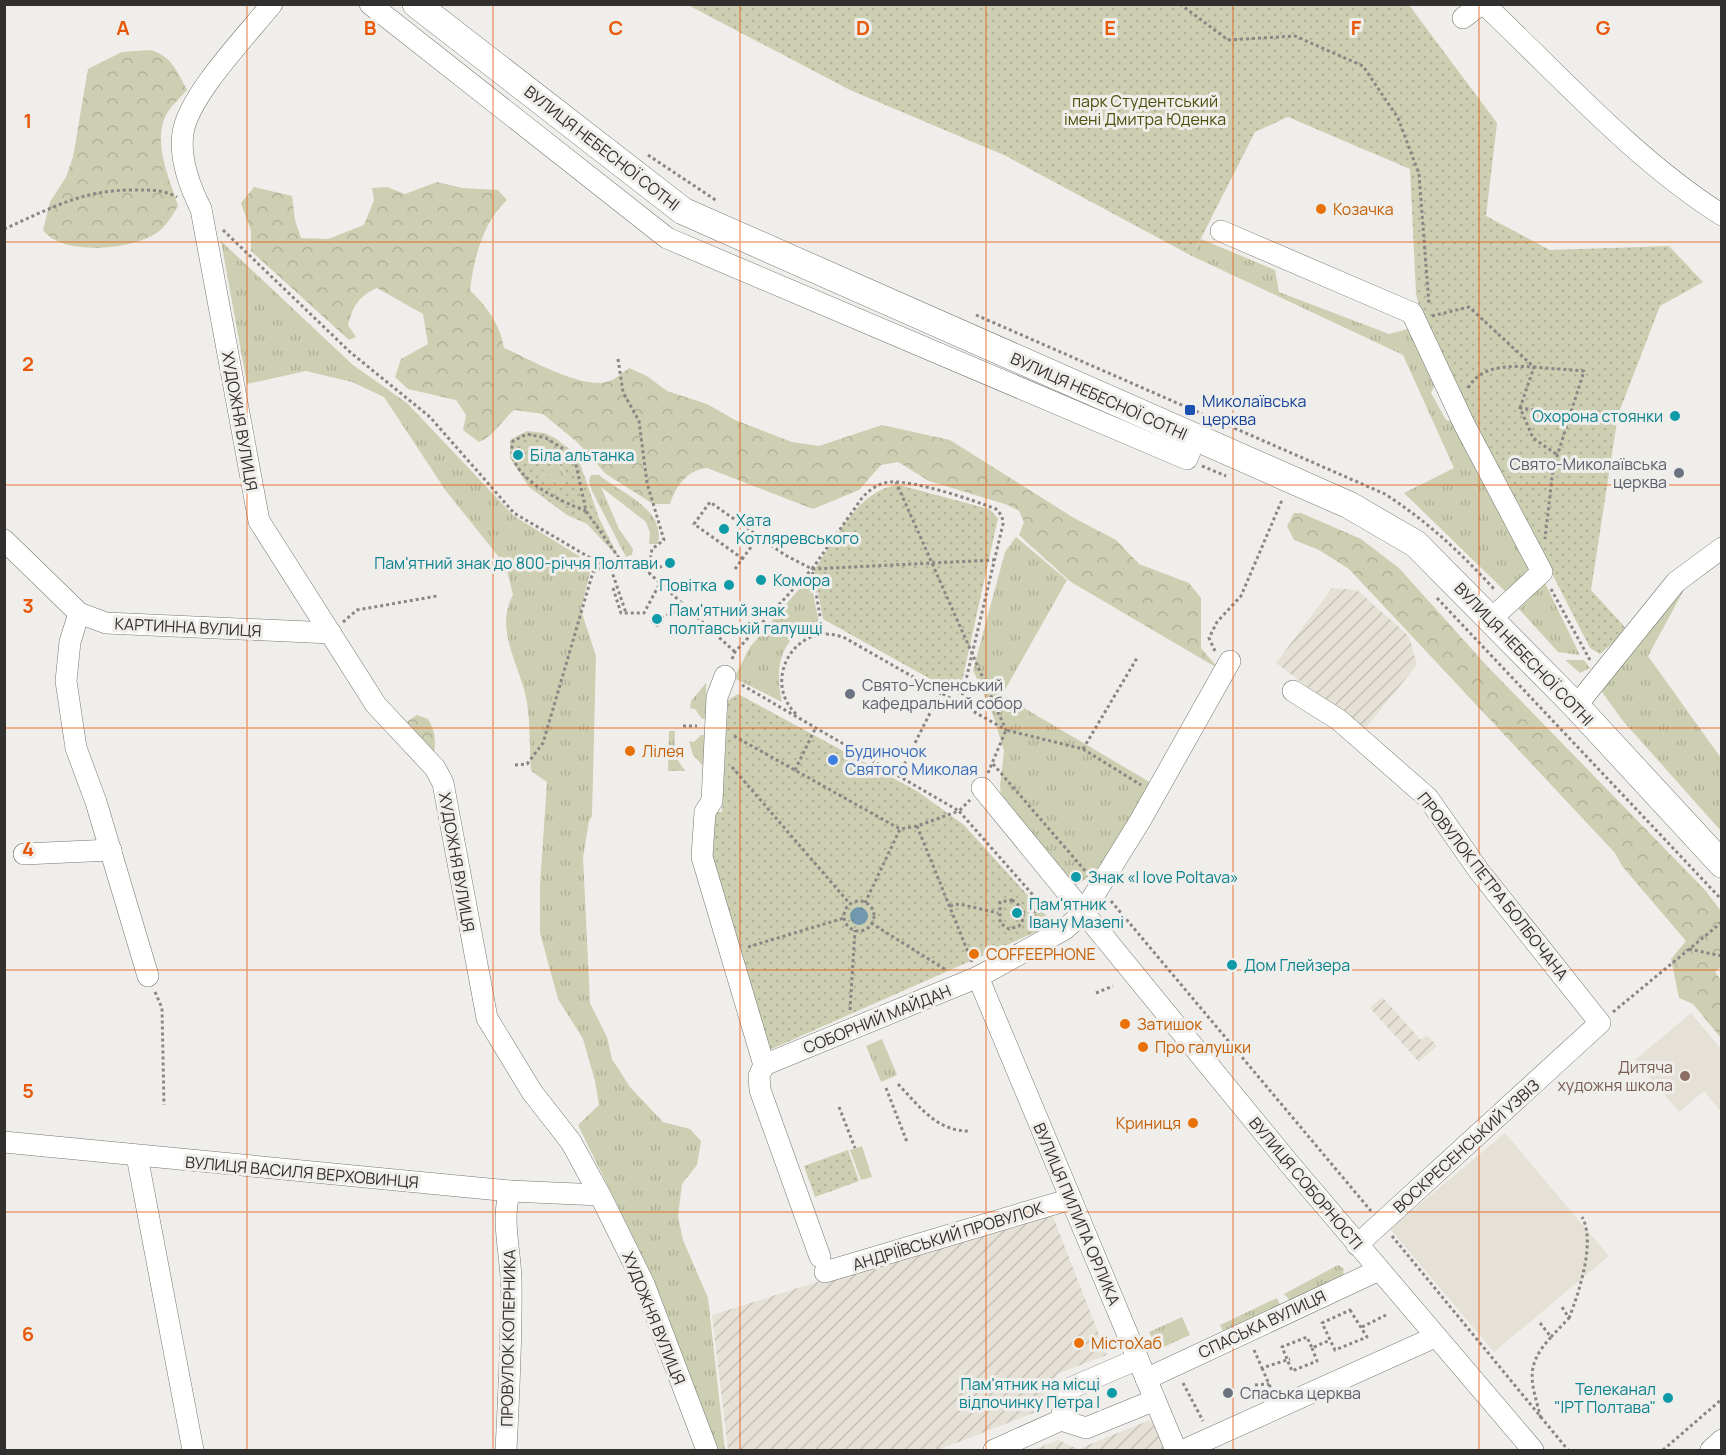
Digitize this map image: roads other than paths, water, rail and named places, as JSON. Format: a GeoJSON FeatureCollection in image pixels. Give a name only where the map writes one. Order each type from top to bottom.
{"type":"FeatureCollection","features":[{"type":"Feature","properties":{"kind":"main road","name":"ВУЛИЦЯ НЕБЕСНОЇ СОТНІ"},"geometry":{"type":"LineString","coordinates":[[416,4],[683,211],[1191,449],[1349,505],[1416,544],[1576,706],[1722,864]]}},
{"type":"Feature","properties":{"kind":"street","name":"ХУДОЖНЯ ВУЛИЦЯ"},"geometry":{"type":"LineString","coordinates":[[272,4],[224,62],[189,114],[183,132],[182,146],[186,170],[201,209],[259,521],[376,705],[435,768],[443,783],[487,1018],[532,1092],[571,1142],[600,1195],[644,1284],[707,1450]]}},
{"type":"Feature","properties":{"kind":"street"},"geometry":{"type":"LineString","coordinates":[[370,4],[667,238],[1191,449]]}},
{"type":"Feature","properties":{"kind":"street"},"geometry":{"type":"LineString","coordinates":[[1463,18],[1483,4],[1651,163],[1692,196],[1722,215]]}},
{"type":"Feature","properties":{"kind":"street"},"geometry":{"type":"LineString","coordinates":[[1221,231],[1412,313],[1422,312],[1456,407],[1542,572],[1491,619]]}},
{"type":"Feature","properties":{"kind":"street","name":"КАРТИННА ВУЛИЦЯ"},"geometry":{"type":"LineString","coordinates":[[4,540],[79,613],[106,623],[331,633]]}},
{"type":"Feature","properties":{"kind":"street"},"geometry":{"type":"LineString","coordinates":[[1576,706],[1676,582],[1722,548]]}},
{"type":"Feature","properties":{"kind":"street"},"geometry":{"type":"LineString","coordinates":[[79,613],[70,642],[66,681],[76,748],[111,850],[148,976]]}},
{"type":"Feature","properties":{"kind":"street","name":"СОБОРНИЙ МАЙДАН"},"geometry":{"type":"LineString","coordinates":[[764,1065],[978,977],[1065,929],[1083,913],[1155,794],[1223,658]]}},
{"type":"Feature","properties":{"kind":"street"},"geometry":{"type":"LineString","coordinates":[[725,676],[717,697],[712,801],[705,812],[702,856],[764,1065]]}},
{"type":"Feature","properties":{"kind":"street","name":"ПРОВУЛОК ПЕТРА БОЛБОЧАНА"},"geometry":{"type":"LineString","coordinates":[[1293,691],[1339,720],[1428,798],[1479,872],[1600,1023]]}},
{"type":"Feature","properties":{"kind":"street","name":"ВУЛИЦЯ СОБОРНОСТІ"},"geometry":{"type":"LineString","coordinates":[[982,788],[1357,1245],[1533,1450]]}},
{"type":"Feature","properties":{"kind":"street"},"geometry":{"type":"LineString","coordinates":[[24,854],[111,850]]}},
{"type":"Feature","properties":{"kind":"street","name":"ВУЛИЦЯ ПИЛИПА ОРЛИКА"},"geometry":{"type":"LineString","coordinates":[[978,977],[1176,1450]]}},
{"type":"Feature","properties":{"kind":"street","name":"ВОСКРЕСЕНСЬКИЙ УЗВІЗ"},"geometry":{"type":"LineString","coordinates":[[1357,1245],[1600,1023]]}},
{"type":"Feature","properties":{"kind":"street","name":"АНДРІЇВСЬКИЙ ПРОВУЛОК"},"geometry":{"type":"LineString","coordinates":[[764,1065],[759,1076],[760,1090],[823,1265],[1071,1199]]}},
{"type":"Feature","properties":{"kind":"street","name":"ВУЛИЦЯ ВАСИЛЯ ВЕРХОВИНЦЯ"},"geometry":{"type":"LineString","coordinates":[[4,1142],[510,1191],[600,1195]]}},
{"type":"Feature","properties":{"kind":"street"},"geometry":{"type":"LineString","coordinates":[[137,1156],[193,1450]]}},
{"type":"Feature","properties":{"kind":"street","name":"ПРОВУЛОК КОПЕРНИКА"},"geometry":{"type":"LineString","coordinates":[[506,1450],[512,1318],[510,1253],[505,1205],[510,1191]]}},
{"type":"Feature","properties":{"kind":"street","name":"СПАСЬКА ВУЛИЦЯ"},"geometry":{"type":"LineString","coordinates":[[1061,1420],[1066,1390],[1142,1369],[1379,1270]]}},
{"type":"Feature","properties":{"kind":"street"},"geometry":{"type":"LineString","coordinates":[[1184,1450],[1435,1337]]}},
{"type":"Feature","properties":{"kind":"street"},"geometry":{"type":"LineString","coordinates":[[994,1450],[1061,1420],[1086,1428],[1155,1400]]}},
{"type":"Feature","properties":{"kind":"street"},"geometry":{"type":"LineString","coordinates":[[1710,1450],[1722,1440]]}},
{"type":"Feature","properties":{"kind":"water"},"geometry":{"type":"Polygon","coordinates":[[[859,907],[865,910],[868,916],[865,922],[859,925],[853,922],[850,916],[853,910],[859,907]]]}},
{"type":"Feature","properties":{"kind":"place","name":"Козачка"},"geometry":{"type":"Point","coordinates":[1321,209]}},
{"type":"Feature","properties":{"kind":"place","name":"Миколаївська церква"},"geometry":{"type":"Point","coordinates":[1190,410]}},
{"type":"Feature","properties":{"kind":"place","name":"Охорона стоянки"},"geometry":{"type":"Point","coordinates":[1675,416]}},
{"type":"Feature","properties":{"kind":"place","name":"Біла альтанка"},"geometry":{"type":"Point","coordinates":[518,455]}},
{"type":"Feature","properties":{"kind":"place","name":"Свято-Миколаївська церква"},"geometry":{"type":"Point","coordinates":[1679,473]}},
{"type":"Feature","properties":{"kind":"place","name":"Хата Котляревського"},"geometry":{"type":"Point","coordinates":[724,529]}},
{"type":"Feature","properties":{"kind":"place","name":"Пам'ятний знак до 800-річчя Полтави"},"geometry":{"type":"Point","coordinates":[670,563]}},
{"type":"Feature","properties":{"kind":"place","name":"Комора"},"geometry":{"type":"Point","coordinates":[761,580]}},
{"type":"Feature","properties":{"kind":"place","name":"Повітка"},"geometry":{"type":"Point","coordinates":[729,585]}},
{"type":"Feature","properties":{"kind":"place","name":"Пам'ятний знак полтавській галушці"},"geometry":{"type":"Point","coordinates":[657,619]}},
{"type":"Feature","properties":{"kind":"place","name":"Свято-Успенський кафедральний собор"},"geometry":{"type":"Point","coordinates":[850,694]}},
{"type":"Feature","properties":{"kind":"place","name":"Лілея"},"geometry":{"type":"Point","coordinates":[630,751]}},
{"type":"Feature","properties":{"kind":"place","name":"Будиночок Святого Миколая"},"geometry":{"type":"Point","coordinates":[833,760]}},
{"type":"Feature","properties":{"kind":"place","name":"Знак «I love Poltava»"},"geometry":{"type":"Point","coordinates":[1076,877]}},
{"type":"Feature","properties":{"kind":"place","name":"Пам'ятник Івану Мазепі"},"geometry":{"type":"Point","coordinates":[1017,913]}},
{"type":"Feature","properties":{"kind":"place","name":"COFFEEPHONE"},"geometry":{"type":"Point","coordinates":[974,954]}},
{"type":"Feature","properties":{"kind":"place","name":"Дом Глейзера"},"geometry":{"type":"Point","coordinates":[1232,965]}},
{"type":"Feature","properties":{"kind":"place","name":"Затишок"},"geometry":{"type":"Point","coordinates":[1125,1024]}},
{"type":"Feature","properties":{"kind":"place","name":"Про галушки"},"geometry":{"type":"Point","coordinates":[1143,1047]}},
{"type":"Feature","properties":{"kind":"place","name":"Дитяча художня школа"},"geometry":{"type":"Point","coordinates":[1685,1076]}},
{"type":"Feature","properties":{"kind":"place","name":"Криниця"},"geometry":{"type":"Point","coordinates":[1193,1123]}},
{"type":"Feature","properties":{"kind":"place","name":"МістоХаб"},"geometry":{"type":"Point","coordinates":[1079,1343]}},
{"type":"Feature","properties":{"kind":"place","name":"Пам'ятник на місці відпочинку Петра I"},"geometry":{"type":"Point","coordinates":[1112,1393]}},
{"type":"Feature","properties":{"kind":"place","name":"Спаська церква"},"geometry":{"type":"Point","coordinates":[1228,1393]}},
{"type":"Feature","properties":{"kind":"place","name":"Телеканал \"ІРТ Полтава\""},"geometry":{"type":"Point","coordinates":[1668,1398]}},
{"type":"Feature","properties":{"kind":"park label","name":"парк Студентський імені Дмитра Юденка"},"geometry":{"type":"Point","coordinates":[1145,110]}}]}
